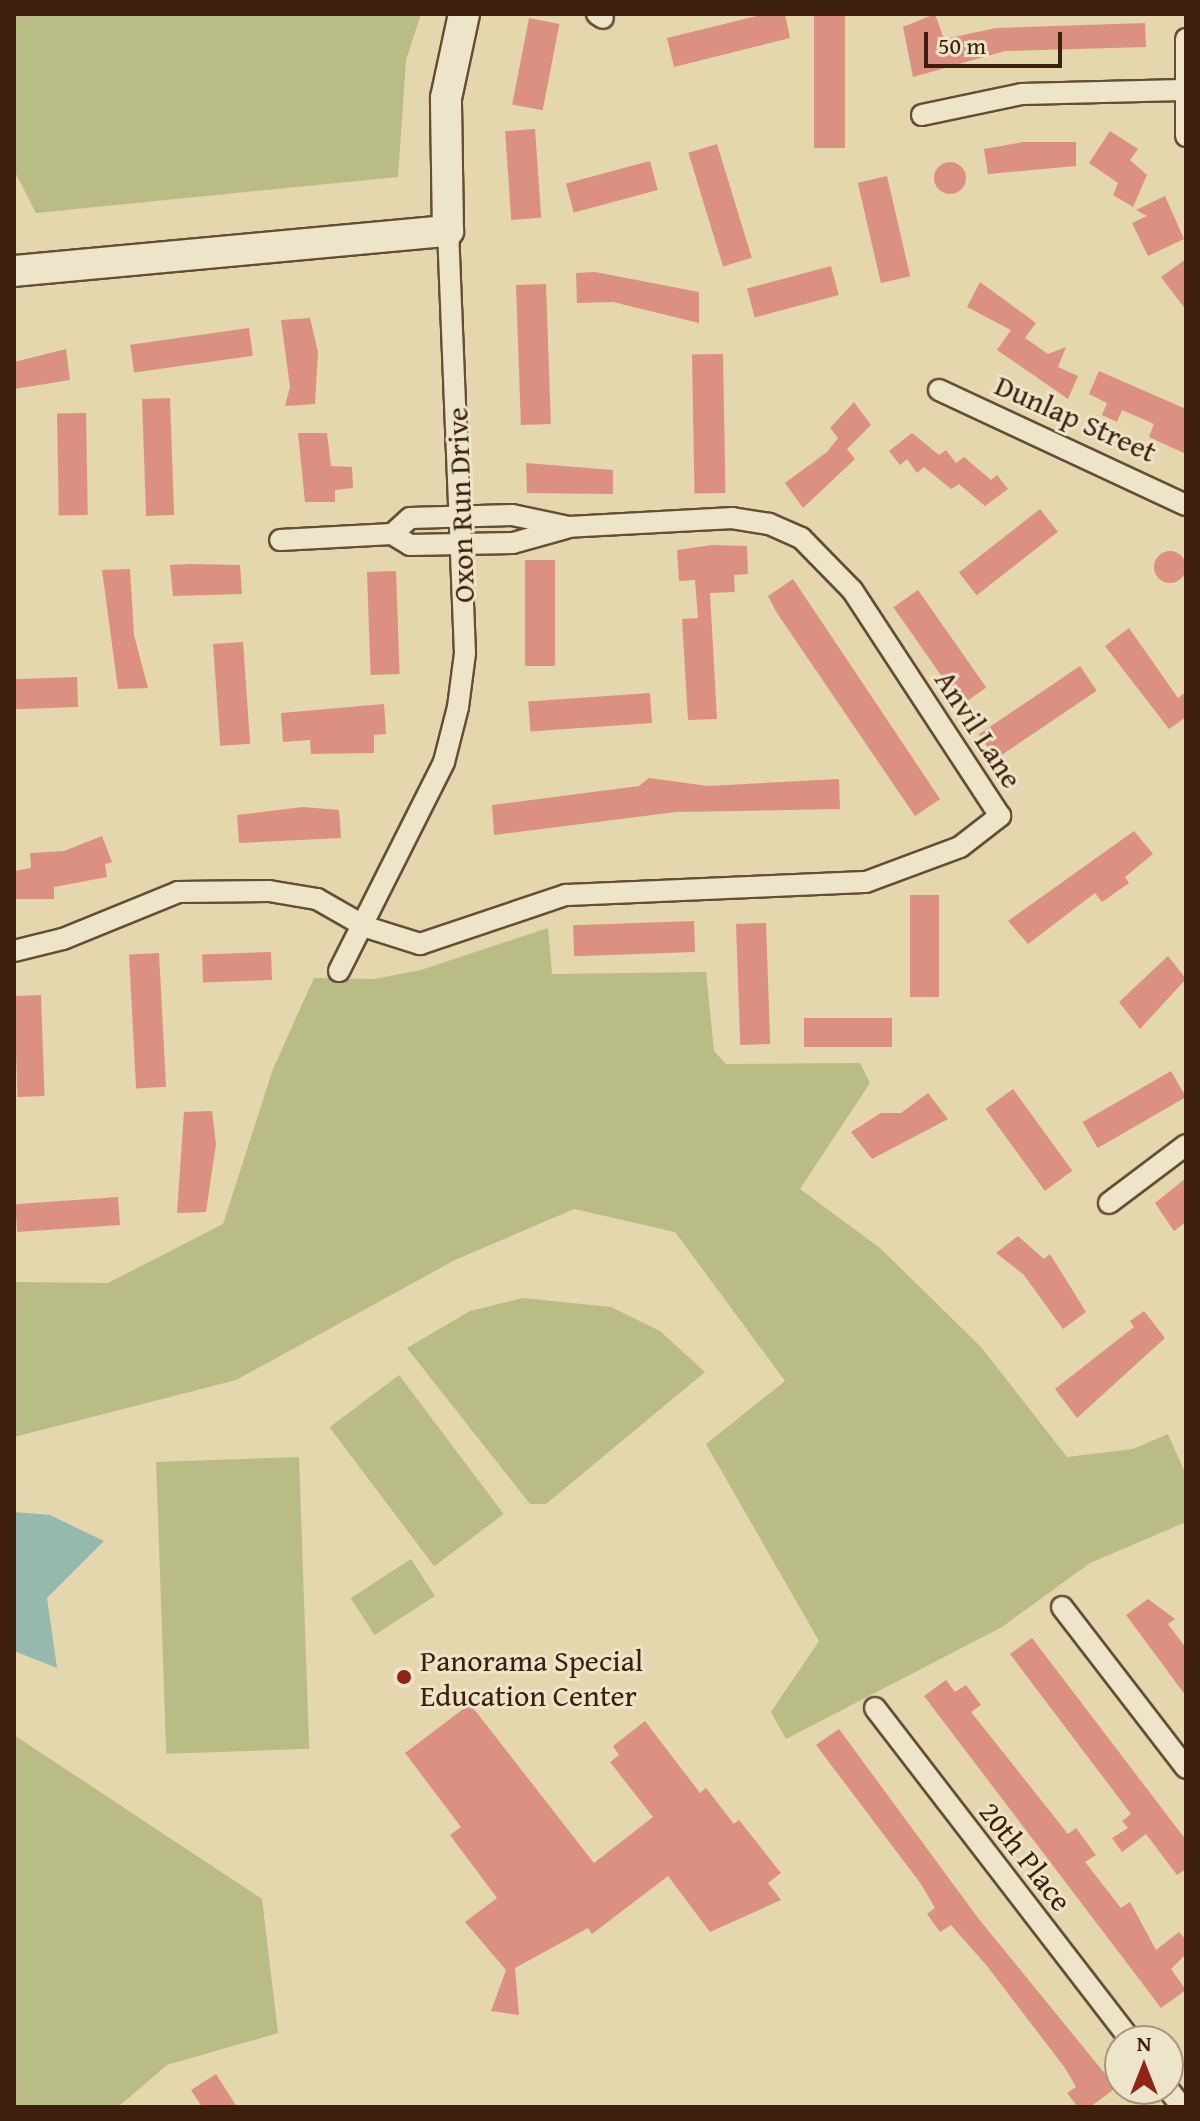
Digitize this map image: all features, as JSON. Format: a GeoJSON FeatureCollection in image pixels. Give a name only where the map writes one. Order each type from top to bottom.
{"type":"FeatureCollection","features":[{"type":"Feature","properties":{"kind":"street","name":"Oxon Run Drive"},"geometry":{"type":"LineString","coordinates":[[339,971],[366,927],[444,762],[458,707],[465,653],[448,231],[446,98],[464,14]]}},
{"type":"Feature","properties":{"kind":"street"},"geometry":{"type":"LineString","coordinates":[[1186,39],[1182,90],[1186,136]]}},
{"type":"Feature","properties":{"kind":"street"},"geometry":{"type":"LineString","coordinates":[[922,115],[1022,94],[1182,90]]}},
{"type":"Feature","properties":{"kind":"street"},"geometry":{"type":"LineString","coordinates":[[14,271],[448,231]]}},
{"type":"Feature","properties":{"kind":"street","name":"Dunlap Street"},"geometry":{"type":"LineString","coordinates":[[939,390],[1186,505]]}},
{"type":"Feature","properties":{"kind":"street","name":"Anvil Lane"},"geometry":{"type":"LineString","coordinates":[[366,927],[420,944],[566,895],[866,882],[960,847],[1000,816],[852,590],[801,538],[733,518],[569,527],[512,515],[410,518],[392,534]]}},
{"type":"Feature","properties":{"kind":"street"},"geometry":{"type":"LineString","coordinates":[[280,540],[392,534],[410,545],[513,543],[569,527]]}},
{"type":"Feature","properties":{"kind":"street"},"geometry":{"type":"LineString","coordinates":[[14,951],[178,892],[269,891],[317,899],[366,927]]}},
{"type":"Feature","properties":{"kind":"street"},"geometry":{"type":"LineString","coordinates":[[1109,1203],[1186,1145]]}},
{"type":"Feature","properties":{"kind":"street"},"geometry":{"type":"LineString","coordinates":[[1062,1607],[1186,1768]]}},
{"type":"Feature","properties":{"kind":"street","name":"20th Place"},"geometry":{"type":"LineString","coordinates":[[875,1708],[1119,2025]]}},
{"type":"Feature","properties":{"kind":"green space"},"geometry":{"type":"Polygon","coordinates":[[[14,14],[421,14],[406,60],[398,177],[36,213],[14,170],[14,14]]]}},
{"type":"Feature","properties":{"kind":"green space"},"geometry":{"type":"Polygon","coordinates":[[[548,928],[552,974],[706,972],[714,1051],[726,1064],[860,1063],[870,1083],[800,1189],[880,1248],[981,1347],[1067,1457],[1133,1449],[1168,1434],[1186,1475],[1186,1522],[1090,1563],[1002,1627],[786,1739],[771,1712],[819,1641],[706,1444],[785,1381],[675,1232],[574,1209],[455,1260],[236,1380],[14,1437],[14,1282],[108,1283],[223,1224],[273,1069],[314,978],[374,979],[421,970],[548,928]]]}},
{"type":"Feature","properties":{"kind":"green space"},"geometry":{"type":"Polygon","coordinates":[[[523,1298],[611,1307],[660,1331],[705,1372],[546,1504],[530,1504],[407,1348],[470,1311],[523,1298]]]}},
{"type":"Feature","properties":{"kind":"green space"},"geometry":{"type":"Polygon","coordinates":[[[399,1375],[504,1514],[434,1566],[330,1427],[399,1375]]]}},
{"type":"Feature","properties":{"kind":"green space"},"geometry":{"type":"Polygon","coordinates":[[[299,1457],[309,1749],[166,1754],[156,1462],[299,1457]]]}},
{"type":"Feature","properties":{"kind":"green space"},"geometry":{"type":"Polygon","coordinates":[[[411,1559],[435,1596],[375,1635],[351,1598],[411,1559]]]}},
{"type":"Feature","properties":{"kind":"green space"},"geometry":{"type":"Polygon","coordinates":[[[14,1735],[262,1899],[278,2033],[167,2065],[118,2107],[14,2107],[14,1735]]]}},
{"type":"Feature","properties":{"kind":"water"},"geometry":{"type":"Polygon","coordinates":[[[14,1512],[50,1515],[104,1541],[47,1598],[57,1668],[14,1651],[14,1512]]]}},
{"type":"Feature","properties":{"kind":"building"},"geometry":{"type":"Polygon","coordinates":[[[765,14],[785,14],[790,38],[674,67],[667,38],[765,14]]]}},
{"type":"Feature","properties":{"kind":"building"},"geometry":{"type":"Polygon","coordinates":[[[814,14],[845,14],[845,148],[814,148],[814,14]]]}},
{"type":"Feature","properties":{"kind":"building"},"geometry":{"type":"Polygon","coordinates":[[[935,14],[944,39],[996,28],[1145,23],[1146,47],[1005,51],[913,77],[903,27],[935,14]]]}},
{"type":"Feature","properties":{"kind":"building"},"geometry":{"type":"Polygon","coordinates":[[[529,18],[559,24],[543,110],[512,104],[529,18]]]}},
{"type":"Feature","properties":{"kind":"building"},"geometry":{"type":"Polygon","coordinates":[[[535,129],[541,218],[511,220],[505,131],[535,129]]]}},
{"type":"Feature","properties":{"kind":"building"},"geometry":{"type":"Polygon","coordinates":[[[1110,131],[1138,149],[1130,160],[1147,175],[1133,207],[1113,195],[1118,183],[1089,163],[1110,131]]]}},
{"type":"Feature","properties":{"kind":"building"},"geometry":{"type":"Polygon","coordinates":[[[1023,142],[1076,142],[1076,166],[988,174],[984,149],[1023,142]]]}},
{"type":"Feature","properties":{"kind":"building"},"geometry":{"type":"Polygon","coordinates":[[[717,144],[752,258],[723,267],[688,153],[717,144]]]}},
{"type":"Feature","properties":{"kind":"building"},"geometry":{"type":"Polygon","coordinates":[[[650,161],[658,190],[574,212],[566,184],[650,161]]]}},
{"type":"Feature","properties":{"kind":"building"},"geometry":{"type":"Polygon","coordinates":[[[950,162],[962,166],[966,178],[962,190],[950,194],[938,190],[934,178],[938,166],[950,162]]]}},
{"type":"Feature","properties":{"kind":"building"},"geometry":{"type":"Polygon","coordinates":[[[887,176],[910,276],[881,283],[858,183],[887,176]]]}},
{"type":"Feature","properties":{"kind":"building"},"geometry":{"type":"Polygon","coordinates":[[[1165,196],[1184,239],[1148,256],[1132,223],[1147,216],[1136,210],[1165,196]]]}},
{"type":"Feature","properties":{"kind":"building"},"geometry":{"type":"Polygon","coordinates":[[[1186,259],[1186,310],[1161,277],[1186,259]]]}},
{"type":"Feature","properties":{"kind":"building"},"geometry":{"type":"Polygon","coordinates":[[[831,266],[839,295],[755,317],[747,289],[831,266]]]}},
{"type":"Feature","properties":{"kind":"building"},"geometry":{"type":"Polygon","coordinates":[[[595,272],[699,292],[699,323],[613,302],[577,303],[576,273],[595,272]]]}},
{"type":"Feature","properties":{"kind":"building"},"geometry":{"type":"Polygon","coordinates":[[[980,282],[1036,323],[1025,338],[1048,354],[1066,347],[1058,367],[1078,376],[1068,399],[997,350],[1011,330],[967,307],[980,282]]]}},
{"type":"Feature","properties":{"kind":"building"},"geometry":{"type":"Polygon","coordinates":[[[546,284],[551,424],[521,425],[516,285],[546,284]]]}},
{"type":"Feature","properties":{"kind":"building"},"geometry":{"type":"Polygon","coordinates":[[[310,318],[318,352],[315,404],[285,406],[290,387],[281,320],[310,318]]]}},
{"type":"Feature","properties":{"kind":"building"},"geometry":{"type":"Polygon","coordinates":[[[249,328],[253,356],[134,372],[130,345],[249,328]]]}},
{"type":"Feature","properties":{"kind":"building"},"geometry":{"type":"Polygon","coordinates":[[[66,349],[70,380],[14,389],[14,362],[66,349]]]}},
{"type":"Feature","properties":{"kind":"building"},"geometry":{"type":"Polygon","coordinates":[[[723,354],[725,493],[694,494],[692,355],[723,354]]]}},
{"type":"Feature","properties":{"kind":"building"},"geometry":{"type":"Polygon","coordinates":[[[1099,371],[1186,409],[1186,454],[1149,437],[1154,424],[1122,410],[1117,422],[1102,415],[1107,403],[1089,394],[1099,371]]]}},
{"type":"Feature","properties":{"kind":"building"},"geometry":{"type":"Polygon","coordinates":[[[170,398],[174,515],[146,516],[142,399],[170,398]]]}},
{"type":"Feature","properties":{"kind":"building"},"geometry":{"type":"Polygon","coordinates":[[[854,402],[871,425],[847,449],[855,459],[803,508],[785,483],[827,452],[838,438],[830,428],[854,402]]]}},
{"type":"Feature","properties":{"kind":"building"},"geometry":{"type":"Polygon","coordinates":[[[86,413],[88,515],[59,515],[57,414],[86,413]]]}},
{"type":"Feature","properties":{"kind":"building"},"geometry":{"type":"Polygon","coordinates":[[[298,433],[327,433],[331,466],[352,467],[353,488],[335,490],[335,502],[305,502],[298,433]]]}},
{"type":"Feature","properties":{"kind":"building"},"geometry":{"type":"Polygon","coordinates":[[[912,433],[939,455],[946,450],[956,463],[964,457],[991,480],[997,475],[1008,489],[985,506],[959,484],[951,489],[924,467],[917,473],[907,459],[900,465],[889,451],[912,433]]]}},
{"type":"Feature","properties":{"kind":"building"},"geometry":{"type":"Polygon","coordinates":[[[526,463],[613,470],[613,494],[527,493],[526,463]]]}},
{"type":"Feature","properties":{"kind":"building"},"geometry":{"type":"Polygon","coordinates":[[[1040,509],[1058,532],[977,595],[959,572],[1040,509]]]}},
{"type":"Feature","properties":{"kind":"building"},"geometry":{"type":"Polygon","coordinates":[[[712,545],[747,546],[748,574],[734,575],[735,592],[710,593],[717,719],[688,720],[682,619],[698,618],[695,580],[679,581],[677,550],[712,545]]]}},
{"type":"Feature","properties":{"kind":"building"},"geometry":{"type":"Polygon","coordinates":[[[1170,551],[1182,555],[1186,567],[1182,579],[1170,583],[1158,579],[1154,567],[1158,555],[1170,551]]]}},
{"type":"Feature","properties":{"kind":"building"},"geometry":{"type":"Polygon","coordinates":[[[525,560],[555,560],[555,666],[525,666],[525,560]]]}},
{"type":"Feature","properties":{"kind":"building"},"geometry":{"type":"Polygon","coordinates":[[[170,565],[240,565],[242,594],[173,596],[170,565]]]}},
{"type":"Feature","properties":{"kind":"building"},"geometry":{"type":"Polygon","coordinates":[[[130,569],[134,635],[148,688],[118,689],[102,570],[130,569]]]}},
{"type":"Feature","properties":{"kind":"building"},"geometry":{"type":"Polygon","coordinates":[[[396,571],[400,674],[371,675],[367,572],[396,571]]]}},
{"type":"Feature","properties":{"kind":"building"},"geometry":{"type":"Polygon","coordinates":[[[793,579],[940,799],[915,816],[768,596],[793,579]]]}},
{"type":"Feature","properties":{"kind":"building"},"geometry":{"type":"Polygon","coordinates":[[[918,590],[986,687],[962,705],[893,607],[918,590]]]}},
{"type":"Feature","properties":{"kind":"building"},"geometry":{"type":"Polygon","coordinates":[[[1129,628],[1178,698],[1186,692],[1186,717],[1169,729],[1105,646],[1129,628]]]}},
{"type":"Feature","properties":{"kind":"building"},"geometry":{"type":"Polygon","coordinates":[[[243,642],[250,744],[220,746],[213,644],[243,642]]]}},
{"type":"Feature","properties":{"kind":"building"},"geometry":{"type":"Polygon","coordinates":[[[1080,666],[1097,691],[996,759],[979,734],[1080,666]]]}},
{"type":"Feature","properties":{"kind":"building"},"geometry":{"type":"Polygon","coordinates":[[[77,677],[78,707],[15,709],[14,679],[77,677]]]}},
{"type":"Feature","properties":{"kind":"building"},"geometry":{"type":"Polygon","coordinates":[[[650,693],[652,723],[530,731],[528,702],[650,693]]]}},
{"type":"Feature","properties":{"kind":"building"},"geometry":{"type":"Polygon","coordinates":[[[384,704],[386,734],[374,735],[374,753],[311,754],[310,740],[283,742],[281,713],[384,704]]]}},
{"type":"Feature","properties":{"kind":"building"},"geometry":{"type":"Polygon","coordinates":[[[649,778],[708,786],[839,779],[840,809],[676,812],[494,835],[492,805],[639,786],[649,778]]]}},
{"type":"Feature","properties":{"kind":"building"},"geometry":{"type":"Polygon","coordinates":[[[303,807],[339,810],[341,838],[239,843],[237,815],[303,807]]]}},
{"type":"Feature","properties":{"kind":"building"},"geometry":{"type":"Polygon","coordinates":[[[1134,831],[1153,854],[1125,877],[1129,883],[1102,902],[1095,893],[1028,944],[1008,921],[1134,831]]]}},
{"type":"Feature","properties":{"kind":"building"},"geometry":{"type":"Polygon","coordinates":[[[102,836],[112,862],[105,864],[107,877],[54,887],[54,899],[14,899],[14,871],[31,868],[30,853],[64,851],[102,836]]]}},
{"type":"Feature","properties":{"kind":"building"},"geometry":{"type":"Polygon","coordinates":[[[910,895],[939,895],[939,997],[910,997],[910,895]]]}},
{"type":"Feature","properties":{"kind":"building"},"geometry":{"type":"Polygon","coordinates":[[[694,921],[695,952],[574,956],[573,925],[694,921]]]}},
{"type":"Feature","properties":{"kind":"building"},"geometry":{"type":"Polygon","coordinates":[[[766,923],[770,1044],[740,1045],[736,924],[766,923]]]}},
{"type":"Feature","properties":{"kind":"building"},"geometry":{"type":"Polygon","coordinates":[[[271,952],[272,980],[203,982],[202,954],[271,952]]]}},
{"type":"Feature","properties":{"kind":"building"},"geometry":{"type":"Polygon","coordinates":[[[159,953],[166,1087],[136,1088],[129,955],[159,953]]]}},
{"type":"Feature","properties":{"kind":"building"},"geometry":{"type":"Polygon","coordinates":[[[1168,956],[1186,979],[1140,1029],[1119,1002],[1168,956]]]}},
{"type":"Feature","properties":{"kind":"building"},"geometry":{"type":"Polygon","coordinates":[[[41,995],[45,1096],[18,1097],[14,996],[41,995]]]}},
{"type":"Feature","properties":{"kind":"building"},"geometry":{"type":"Polygon","coordinates":[[[804,1018],[892,1018],[892,1047],[804,1047],[804,1018]]]}},
{"type":"Feature","properties":{"kind":"building"},"geometry":{"type":"Polygon","coordinates":[[[1171,1071],[1186,1097],[1098,1148],[1083,1122],[1171,1071]]]}},
{"type":"Feature","properties":{"kind":"building"},"geometry":{"type":"Polygon","coordinates":[[[1013,1089],[1072,1171],[1045,1191],[985,1109],[1013,1089]]]}},
{"type":"Feature","properties":{"kind":"building"},"geometry":{"type":"Polygon","coordinates":[[[928,1093],[948,1119],[872,1159],[851,1132],[881,1113],[901,1113],[928,1093]]]}},
{"type":"Feature","properties":{"kind":"building"},"geometry":{"type":"Polygon","coordinates":[[[212,1111],[216,1144],[206,1212],[177,1213],[184,1112],[212,1111]]]}},
{"type":"Feature","properties":{"kind":"building"},"geometry":{"type":"Polygon","coordinates":[[[1186,1178],[1186,1222],[1174,1231],[1155,1203],[1186,1178]]]}},
{"type":"Feature","properties":{"kind":"building"},"geometry":{"type":"Polygon","coordinates":[[[118,1197],[120,1225],[17,1232],[15,1204],[118,1197]]]}},
{"type":"Feature","properties":{"kind":"building"},"geometry":{"type":"Polygon","coordinates":[[[1018,1236],[1044,1259],[1050,1254],[1086,1312],[1063,1329],[1024,1275],[996,1253],[1018,1236]]]}},
{"type":"Feature","properties":{"kind":"building"},"geometry":{"type":"Polygon","coordinates":[[[1144,1311],[1165,1338],[1077,1418],[1055,1389],[1134,1327],[1130,1321],[1144,1311]]]}},
{"type":"Feature","properties":{"kind":"building"},"geometry":{"type":"Polygon","coordinates":[[[1148,1599],[1175,1619],[1168,1624],[1186,1648],[1186,1696],[1126,1615],[1148,1599]]]}},
{"type":"Feature","properties":{"kind":"building"},"geometry":{"type":"Polygon","coordinates":[[[1032,1638],[1186,1840],[1186,1869],[1177,1875],[1146,1834],[1122,1852],[1112,1838],[1128,1828],[1122,1821],[1131,1814],[1010,1654],[1032,1638]]]}},
{"type":"Feature","properties":{"kind":"building"},"geometry":{"type":"Polygon","coordinates":[[[946,1680],[955,1692],[966,1685],[981,1705],[971,1712],[1068,1834],[1076,1828],[1096,1855],[1085,1862],[1121,1908],[1130,1902],[1156,1950],[1179,1932],[1186,1940],[1186,1954],[1171,1969],[1186,1990],[1161,2008],[924,1696],[946,1680]]]}},
{"type":"Feature","properties":{"kind":"building"},"geometry":{"type":"Polygon","coordinates":[[[470,1704],[594,1863],[653,1817],[610,1762],[619,1755],[613,1746],[645,1721],[700,1793],[706,1788],[734,1824],[739,1820],[781,1873],[768,1883],[781,1900],[710,1932],[668,1876],[592,1934],[588,1928],[515,1968],[519,2015],[491,2011],[506,1970],[465,1922],[497,1898],[450,1835],[461,1827],[405,1753],[470,1704]]]}},
{"type":"Feature","properties":{"kind":"building"},"geometry":{"type":"Polygon","coordinates":[[[839,1729],[978,1918],[1104,2073],[1104,2097],[1090,2107],[1078,2107],[1067,2093],[1076,2087],[1065,2068],[987,1966],[951,1925],[940,1932],[927,1914],[935,1908],[921,1884],[816,1745],[839,1729]]]}},
{"type":"Feature","properties":{"kind":"building"},"geometry":{"type":"Polygon","coordinates":[[[216,2074],[237,2107],[202,2107],[191,2090],[216,2074]]]}},
{"type":"Feature","properties":{"kind":"place","name":"Panorama Special Education Center"},"geometry":{"type":"Point","coordinates":[404,1677]}}]}
